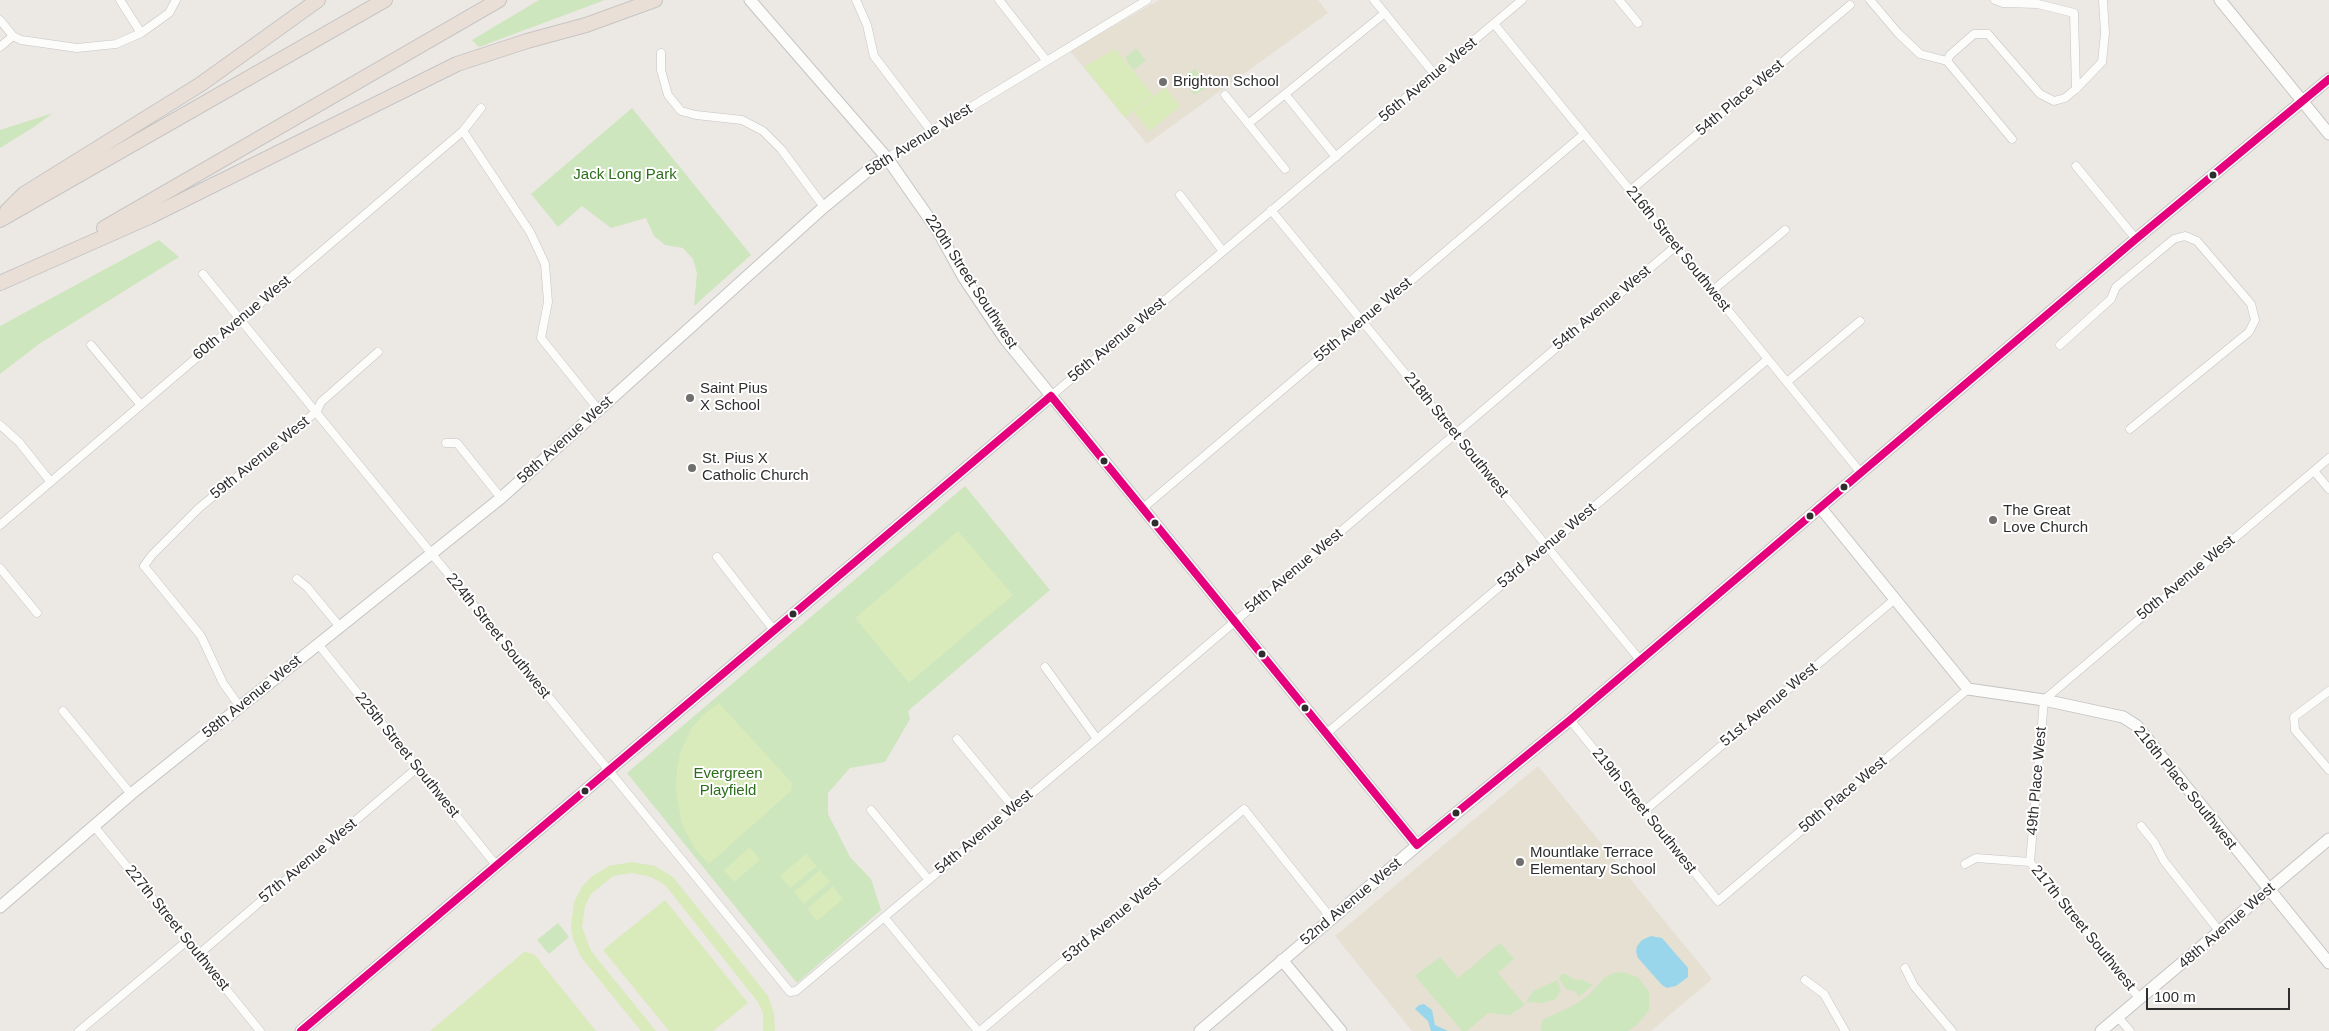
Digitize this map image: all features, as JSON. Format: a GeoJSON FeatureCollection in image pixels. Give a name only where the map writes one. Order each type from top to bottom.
{"type":"FeatureCollection","features":[{"type":"Feature","properties":{"kind":"highway"},"geometry":{"type":"LineString","coordinates":[[0,219],[24,194],[201,84],[318,0]]}},
{"type":"Feature","properties":{"kind":"highway"},"geometry":{"type":"LineString","coordinates":[[0,219],[385,0]]}},
{"type":"Feature","properties":{"kind":"highway"},"geometry":{"type":"LineString","coordinates":[[0,290],[48,260],[499,0]]}},
{"type":"Feature","properties":{"kind":"highway"},"geometry":{"type":"LineString","coordinates":[[0,283],[48,260],[149,217],[457,64],[527,41],[586,25],[655,0]]}},
{"type":"Feature","properties":{"kind":"street"},"geometry":{"type":"LineString","coordinates":[[120,0],[141,32]]}},
{"type":"Feature","properties":{"kind":"street"},"geometry":{"type":"LineString","coordinates":[[0,20],[13,36],[21,40],[77,48],[116,44],[141,32],[169,13],[176,0]]}},
{"type":"Feature","properties":{"kind":"street","name":"220th Street Southwest"},"geometry":{"type":"LineString","coordinates":[[750,0],[887,158],[938,231],[982,305],[1051,396],[1417,845]]}},
{"type":"Feature","properties":{"kind":"street"},"geometry":{"type":"LineString","coordinates":[[856,0],[866,25],[874,56],[932,132]]}},
{"type":"Feature","properties":{"kind":"street"},"geometry":{"type":"LineString","coordinates":[[999,0],[1046,60]]}},
{"type":"Feature","properties":{"kind":"street","name":"58th Avenue West"},"geometry":{"type":"LineString","coordinates":[[0,907],[131,794],[501,498],[824,207],[887,158],[1147,0]]}},
{"type":"Feature","properties":{"kind":"street"},"geometry":{"type":"LineString","coordinates":[[1374,0],[1434,75]]}},
{"type":"Feature","properties":{"kind":"street","name":"56th Avenue West"},"geometry":{"type":"LineString","coordinates":[[301,1031],[773,629],[1222,250],[1496,24],[1522,0]]}},
{"type":"Feature","properties":{"kind":"street"},"geometry":{"type":"LineString","coordinates":[[1619,0],[1638,23]]}},
{"type":"Feature","properties":{"kind":"street"},"geometry":{"type":"LineString","coordinates":[[1870,0],[1898,33],[1920,54],[1947,61],[2012,139]]}},
{"type":"Feature","properties":{"kind":"street"},"geometry":{"type":"LineString","coordinates":[[1995,0],[2003,3],[2038,4],[2074,13],[2076,90]]}},
{"type":"Feature","properties":{"kind":"street"},"geometry":{"type":"LineString","coordinates":[[1947,61],[1950,55],[1974,34],[1988,34],[2040,94],[2054,101],[2065,98],[2076,90],[2102,62],[2104,33],[2103,0]]}},
{"type":"Feature","properties":{"kind":"street"},"geometry":{"type":"LineString","coordinates":[[2220,0],[2329,134]]}},
{"type":"Feature","properties":{"kind":"street","name":"54th Place West"},"geometry":{"type":"LineString","coordinates":[[1630,190],[1850,5]]}},
{"type":"Feature","properties":{"kind":"street"},"geometry":{"type":"LineString","coordinates":[[1248,124],[1385,13]]}},
{"type":"Feature","properties":{"kind":"street","name":"216th Street Southwest"},"geometry":{"type":"LineString","coordinates":[[1496,24],[1861,473]]}},
{"type":"Feature","properties":{"kind":"street"},"geometry":{"type":"LineString","coordinates":[[0,47],[13,36]]}},
{"type":"Feature","properties":{"kind":"street"},"geometry":{"type":"LineString","coordinates":[[662,53],[661,70],[668,95],[681,111],[696,115],[742,120],[763,131],[781,148],[824,207]]}},
{"type":"Feature","properties":{"kind":"street","name":"52nd Avenue West"},"geometry":{"type":"LineString","coordinates":[[1200,1031],[1417,845],[1570,720],[2136,239],[2329,80]]}},
{"type":"Feature","properties":{"kind":"street"},"geometry":{"type":"LineString","coordinates":[[1285,94],[1336,157]]}},
{"type":"Feature","properties":{"kind":"street"},"geometry":{"type":"LineString","coordinates":[[1225,95],[1285,169]]}},
{"type":"Feature","properties":{"kind":"street","name":"60th Avenue West"},"geometry":{"type":"LineString","coordinates":[[0,525],[463,131],[481,108]]}},
{"type":"Feature","properties":{"kind":"street"},"geometry":{"type":"LineString","coordinates":[[463,131],[530,232],[545,264],[548,302],[541,338],[598,410]]}},
{"type":"Feature","properties":{"kind":"street","name":"55th Avenue West"},"geometry":{"type":"LineString","coordinates":[[1143,508],[1584,134]]}},
{"type":"Feature","properties":{"kind":"street"},"geometry":{"type":"LineString","coordinates":[[2076,166],[2136,239]]}},
{"type":"Feature","properties":{"kind":"street"},"geometry":{"type":"LineString","coordinates":[[1180,195],[1222,250]]}},
{"type":"Feature","properties":{"kind":"street","name":"218th Street Southwest"},"geometry":{"type":"LineString","coordinates":[[1271,210],[1640,660]]}},
{"type":"Feature","properties":{"kind":"street"},"geometry":{"type":"LineString","coordinates":[[1712,291],[1784,230]]}},
{"type":"Feature","properties":{"kind":"street"},"geometry":{"type":"LineString","coordinates":[[2060,345],[2111,299],[2116,287],[2174,239],[2185,236],[2197,241],[2251,304],[2256,320],[2249,332],[2130,429]]}},
{"type":"Feature","properties":{"kind":"street","name":"54th Avenue West"},"geometry":{"type":"LineString","coordinates":[[796,991],[1013,807],[1097,739],[1676,246]]}},
{"type":"Feature","properties":{"kind":"street","name":"224th Street Southwest"},"geometry":{"type":"LineString","coordinates":[[203,274],[317,411],[783,986],[790,992],[796,991]]}},
{"type":"Feature","properties":{"kind":"street"},"geometry":{"type":"LineString","coordinates":[[1787,382],[1860,321]]}},
{"type":"Feature","properties":{"kind":"street"},"geometry":{"type":"LineString","coordinates":[[91,345],[140,404]]}},
{"type":"Feature","properties":{"kind":"street","name":"59th Avenue West"},"geometry":{"type":"LineString","coordinates":[[240,707],[222,683],[201,636],[144,566],[152,555],[198,508],[317,411],[321,402],[378,352]]}},
{"type":"Feature","properties":{"kind":"street","name":"53rd Avenue West"},"geometry":{"type":"LineString","coordinates":[[1327,733],[1768,359]]}},
{"type":"Feature","properties":{"kind":"street"},"geometry":{"type":"LineString","coordinates":[[0,425],[19,442],[50,481]]}},
{"type":"Feature","properties":{"kind":"street"},"geometry":{"type":"LineString","coordinates":[[446,443],[456,443],[501,498]]}},
{"type":"Feature","properties":{"kind":"street","name":"50th Avenue West"},"geometry":{"type":"LineString","coordinates":[[2044,700],[2329,458]]}},
{"type":"Feature","properties":{"kind":"street"},"geometry":{"type":"LineString","coordinates":[[2314,471],[2329,489]]}},
{"type":"Feature","properties":{"kind":"street"},"geometry":{"type":"LineString","coordinates":[[1820,507],[1968,689]]}},
{"type":"Feature","properties":{"kind":"street"},"geometry":{"type":"LineString","coordinates":[[716,557],[773,629]]}},
{"type":"Feature","properties":{"kind":"street"},"geometry":{"type":"LineString","coordinates":[[0,568],[37,613]]}},
{"type":"Feature","properties":{"kind":"street"},"geometry":{"type":"LineString","coordinates":[[297,579],[307,587],[340,627]]}},
{"type":"Feature","properties":{"kind":"street","name":"51st Avenue West"},"geometry":{"type":"LineString","coordinates":[[1643,812],[1895,599]]}},
{"type":"Feature","properties":{"kind":"street","name":"225th Street Southwest"},"geometry":{"type":"LineString","coordinates":[[318,644],[496,866]]}},
{"type":"Feature","properties":{"kind":"street"},"geometry":{"type":"LineString","coordinates":[[1045,667],[1097,739]]}},
{"type":"Feature","properties":{"kind":"street","name":"216th Place Southwest"},"geometry":{"type":"LineString","coordinates":[[1968,689],[2044,700],[2123,717],[2136,726],[2268,890]]}},
{"type":"Feature","properties":{"kind":"street","name":"50th Place West"},"geometry":{"type":"LineString","coordinates":[[1718,901],[1968,689]]}},
{"type":"Feature","properties":{"kind":"street"},"geometry":{"type":"LineString","coordinates":[[2329,691],[2294,717],[2295,730],[2329,770]]}},
{"type":"Feature","properties":{"kind":"street","name":"49th Place West"},"geometry":{"type":"LineString","coordinates":[[2030,862],[2044,700]]}},
{"type":"Feature","properties":{"kind":"street"},"geometry":{"type":"LineString","coordinates":[[63,710],[131,794]]}},
{"type":"Feature","properties":{"kind":"street","name":"219th Street Southwest"},"geometry":{"type":"LineString","coordinates":[[1570,720],[1643,812],[1718,901]]}},
{"type":"Feature","properties":{"kind":"street"},"geometry":{"type":"LineString","coordinates":[[957,739],[1013,807]]}},
{"type":"Feature","properties":{"kind":"street","name":"57th Avenue West"},"geometry":{"type":"LineString","coordinates":[[198,954],[417,768]]}},
{"type":"Feature","properties":{"kind":"street"},"geometry":{"type":"LineString","coordinates":[[871,810],[928,879]]}},
{"type":"Feature","properties":{"kind":"street","name":"53rd Avenue West"},"geometry":{"type":"LineString","coordinates":[[979,1031],[1244,810],[1331,918]]}},
{"type":"Feature","properties":{"kind":"street","name":"227th Street Southwest"},"geometry":{"type":"LineString","coordinates":[[94,826],[260,1031]]}},
{"type":"Feature","properties":{"kind":"street"},"geometry":{"type":"LineString","coordinates":[[2141,826],[2154,842],[2164,861],[2220,932]]}},
{"type":"Feature","properties":{"kind":"street","name":"48th Avenue West"},"geometry":{"type":"LineString","coordinates":[[2101,1031],[2329,839]]}},
{"type":"Feature","properties":{"kind":"street","name":"217th Street Southwest"},"geometry":{"type":"LineString","coordinates":[[1965,864],[1976,858],[2030,862],[2140,999]]}},
{"type":"Feature","properties":{"kind":"street"},"geometry":{"type":"LineString","coordinates":[[2268,890],[2329,963]]}},
{"type":"Feature","properties":{"kind":"street"},"geometry":{"type":"LineString","coordinates":[[884,917],[979,1031]]}},
{"type":"Feature","properties":{"kind":"street"},"geometry":{"type":"LineString","coordinates":[[79,1031],[188,940]]}},
{"type":"Feature","properties":{"kind":"street"},"geometry":{"type":"LineString","coordinates":[[1282,960],[1342,1031]]}},
{"type":"Feature","properties":{"kind":"street"},"geometry":{"type":"LineString","coordinates":[[1905,968],[1914,986],[1952,1031]]}},
{"type":"Feature","properties":{"kind":"street"},"geometry":{"type":"LineString","coordinates":[[1806,980],[1824,994],[1845,1031]]}},
{"type":"Feature","properties":{"kind":"street"},"geometry":{"type":"LineString","coordinates":[[2118,1017],[2130,1031]]}},
{"type":"Feature","properties":{"kind":"shaded area","name":"Brighton School"},"geometry":{"type":"Polygon","coordinates":[[[1159,0],[1318,0],[1328,13],[1147,144],[1070,51],[1159,0]]]}},
{"type":"Feature","properties":{"kind":"shaded area","name":"Mountlake Terrace Elementary School"},"geometry":{"type":"Polygon","coordinates":[[[1538,766],[1712,979],[1651,1031],[1412,1031],[1335,936],[1538,766]]]}},
{"type":"Feature","properties":{"kind":"green space"},"geometry":{"type":"Polygon","coordinates":[[[539,0],[605,0],[479,47],[472,40],[539,0]]]}},
{"type":"Feature","properties":{"kind":"green space"},"geometry":{"type":"Polygon","coordinates":[[[1136,48],[1146,60],[1134,70],[1125,58],[1136,48]]]}},
{"type":"Feature","properties":{"kind":"green space"},"geometry":{"type":"Polygon","coordinates":[[[1115,49],[1153,95],[1125,118],[1084,67],[1115,49]]]}},
{"type":"Feature","properties":{"kind":"green space"},"geometry":{"type":"Polygon","coordinates":[[[1195,69],[1207,87],[1194,95],[1183,77],[1195,69]]]}},
{"type":"Feature","properties":{"kind":"green space"},"geometry":{"type":"Polygon","coordinates":[[[1165,87],[1180,106],[1150,131],[1134,112],[1165,87]]]}},
{"type":"Feature","properties":{"kind":"green space","name":"Jack Long Park"},"geometry":{"type":"Polygon","coordinates":[[[632,108],[751,255],[694,306],[697,273],[693,259],[683,248],[665,245],[654,236],[646,218],[611,228],[582,206],[558,227],[531,194],[632,108]]]}},
{"type":"Feature","properties":{"kind":"green space"},"geometry":{"type":"Polygon","coordinates":[[[53,113],[34,127],[0,148],[0,130],[53,113]]]}},
{"type":"Feature","properties":{"kind":"green space"},"geometry":{"type":"Polygon","coordinates":[[[159,240],[179,257],[39,344],[0,374],[0,326],[159,240]]]}},
{"type":"Feature","properties":{"kind":"green space","name":"Evergreen Playfield"},"geometry":{"type":"Polygon","coordinates":[[[965,486],[1050,590],[908,711],[910,719],[885,762],[850,768],[828,793],[828,814],[850,857],[871,879],[881,910],[797,983],[627,773],[965,486]]]}},
{"type":"Feature","properties":{"kind":"green space"},"geometry":{"type":"Polygon","coordinates":[[[958,531],[1013,595],[909,683],[855,618],[958,531]]]}},
{"type":"Feature","properties":{"kind":"green space"},"geometry":{"type":"Polygon","coordinates":[[[719,703],[792,783],[791,791],[709,864],[697,852],[682,825],[676,791],[677,769],[680,753],[692,727],[703,715],[719,703]]]}},
{"type":"Feature","properties":{"kind":"green space"},"geometry":{"type":"Polygon","coordinates":[[[750,847],[760,860],[734,882],[724,870],[750,847]]]}},
{"type":"Feature","properties":{"kind":"green space"},"geometry":{"type":"Polygon","coordinates":[[[806,854],[817,866],[790,888],[780,876],[806,854]]]}},
{"type":"Feature","properties":{"kind":"green space"},"geometry":{"type":"Polygon","coordinates":[[[632,862],[655,866],[673,877],[768,996],[774,1013],[775,1031],[763,1031],[763,1013],[758,1002],[665,885],[651,877],[632,873],[613,876],[591,894],[585,906],[582,927],[591,951],[656,1031],[641,1031],[581,957],[573,939],[571,927],[574,902],[582,887],[591,877],[609,866],[632,862]]]}},
{"type":"Feature","properties":{"kind":"green space"},"geometry":{"type":"Polygon","coordinates":[[[820,870],[830,882],[804,904],[794,892],[820,870]]]}},
{"type":"Feature","properties":{"kind":"green space"},"geometry":{"type":"Polygon","coordinates":[[[833,886],[843,899],[817,921],[807,909],[833,886]]]}},
{"type":"Feature","properties":{"kind":"green space"},"geometry":{"type":"Polygon","coordinates":[[[665,900],[748,1003],[713,1031],[669,1031],[603,950],[665,900]]]}},
{"type":"Feature","properties":{"kind":"green space"},"geometry":{"type":"Polygon","coordinates":[[[558,923],[569,937],[549,954],[537,940],[558,923]]]}},
{"type":"Feature","properties":{"kind":"green space"},"geometry":{"type":"Polygon","coordinates":[[[1500,943],[1514,959],[1498,973],[1525,1005],[1510,1015],[1488,1013],[1467,1031],[1462,1031],[1415,976],[1440,957],[1458,978],[1500,943]]]}},
{"type":"Feature","properties":{"kind":"green space"},"geometry":{"type":"Polygon","coordinates":[[[524,952],[534,954],[596,1031],[430,1031],[524,952]]]}},
{"type":"Feature","properties":{"kind":"green space"},"geometry":{"type":"Polygon","coordinates":[[[1623,972],[1638,977],[1649,992],[1649,1010],[1638,1024],[1628,1031],[1541,1031],[1542,1020],[1576,1004],[1590,994],[1604,978],[1613,973],[1623,972]]]}},
{"type":"Feature","properties":{"kind":"green space"},"geometry":{"type":"Polygon","coordinates":[[[1561,974],[1593,985],[1579,997],[1575,991],[1567,990],[1559,979],[1561,974]]]}},
{"type":"Feature","properties":{"kind":"green space"},"geometry":{"type":"Polygon","coordinates":[[[1557,980],[1561,990],[1556,999],[1543,1003],[1526,1002],[1533,991],[1557,980]]]}},
{"type":"Feature","properties":{"kind":"water"},"geometry":{"type":"Polygon","coordinates":[[[1651,936],[1662,938],[1688,968],[1688,977],[1676,986],[1667,988],[1662,985],[1638,958],[1637,946],[1642,940],[1651,936]]]}},
{"type":"Feature","properties":{"kind":"water"},"geometry":{"type":"Polygon","coordinates":[[[1424,1004],[1432,1010],[1435,1025],[1448,1031],[1431,1031],[1428,1021],[1415,1009],[1419,1005],[1424,1004]]]}},
{"type":"Feature","properties":{"kind":"transit line"},"geometry":{"type":"LineString","coordinates":[[1417,845],[1570,720],[2136,239],[2329,79]]}},
{"type":"Feature","properties":{"kind":"transit line"},"geometry":{"type":"LineString","coordinates":[[1051,396],[1417,845]]}},
{"type":"Feature","properties":{"kind":"transit line"},"geometry":{"type":"LineString","coordinates":[[301,1031],[1051,396]]}},
{"type":"Feature","properties":{"kind":"place","name":"Brighton School"},"geometry":{"type":"Point","coordinates":[1163,82]}},
{"type":"Feature","properties":{"kind":"place","name":"Saint Pius X School"},"geometry":{"type":"Point","coordinates":[690,398]}},
{"type":"Feature","properties":{"kind":"place","name":"St. Pius X Catholic Church"},"geometry":{"type":"Point","coordinates":[692,468]}},
{"type":"Feature","properties":{"kind":"place","name":"The Great Love Church"},"geometry":{"type":"Point","coordinates":[1993,520]}},
{"type":"Feature","properties":{"kind":"place","name":"Mountlake Terrace Elementary School"},"geometry":{"type":"Point","coordinates":[1520,862]}}]}
